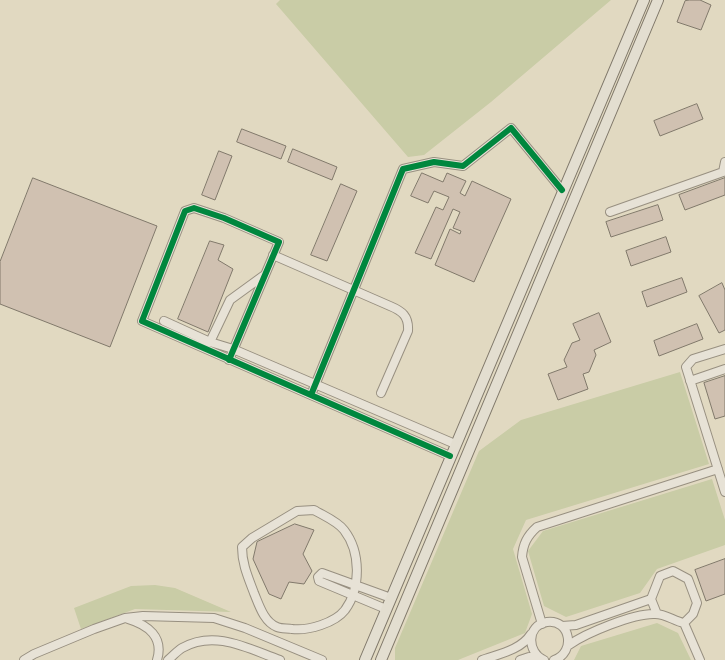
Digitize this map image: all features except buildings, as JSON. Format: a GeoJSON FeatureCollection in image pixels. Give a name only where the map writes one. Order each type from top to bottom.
{"type":"FeatureCollection","features":[{"type":"Feature","properties":{"kind":"main road"},"geometry":{"type":"LineString","coordinates":[[365,660],[562,190],[644,0]]}},
{"type":"Feature","properties":{"kind":"main road"},"geometry":{"type":"LineString","coordinates":[[381,660],[658,0]]}},
{"type":"Feature","properties":{"kind":"street"},"geometry":{"type":"LineString","coordinates":[[310,395],[403,169],[434,162],[463,166],[511,128],[562,190]]}},
{"type":"Feature","properties":{"kind":"street"},"geometry":{"type":"LineString","coordinates":[[610,212],[723,172],[725,162]]}},
{"type":"Feature","properties":{"kind":"street"},"geometry":{"type":"LineString","coordinates":[[229,360],[264,275],[280,242],[224,218],[194,208],[185,211],[142,320],[229,360],[450,456]]}},
{"type":"Feature","properties":{"kind":"street"},"geometry":{"type":"LineString","coordinates":[[273,255],[401,311],[406,316],[408,331],[381,393]]}},
{"type":"Feature","properties":{"kind":"street"},"geometry":{"type":"LineString","coordinates":[[210,342],[230,300],[264,275]]}},
{"type":"Feature","properties":{"kind":"street"},"geometry":{"type":"LineString","coordinates":[[164,321],[210,342],[233,349],[456,444]]}},
{"type":"Feature","properties":{"kind":"street"},"geometry":{"type":"LineString","coordinates":[[725,349],[693,359],[686,367],[725,492]]}},
{"type":"Feature","properties":{"kind":"street"},"geometry":{"type":"LineString","coordinates":[[690,381],[725,369]]}},
{"type":"Feature","properties":{"kind":"street"},"geometry":{"type":"LineString","coordinates":[[542,624],[522,557],[523,545],[529,535],[537,527],[718,469]]}},
{"type":"Feature","properties":{"kind":"street"},"geometry":{"type":"LineString","coordinates":[[314,510],[343,529],[353,544],[356,560],[355,585],[352,596],[344,611],[322,626],[302,630],[277,627],[264,616],[242,560],[242,547],[252,538],[297,511],[314,510]]}},
{"type":"Feature","properties":{"kind":"street"},"geometry":{"type":"LineString","coordinates":[[653,614],[651,598],[660,576],[673,571],[688,579],[697,603],[693,614],[684,623]]}},
{"type":"Feature","properties":{"kind":"street"},"geometry":{"type":"LineString","coordinates":[[386,609],[319,581],[318,577],[322,573],[391,598]]}},
{"type":"Feature","properties":{"kind":"street"},"geometry":{"type":"LineString","coordinates":[[482,660],[516,648],[528,639],[542,624],[555,623],[562,626],[576,625],[651,598]]}},
{"type":"Feature","properties":{"kind":"street"},"geometry":{"type":"LineString","coordinates":[[559,659],[569,645],[581,636],[634,617],[653,614],[684,623]]}},
{"type":"Feature","properties":{"kind":"street"},"geometry":{"type":"LineString","coordinates":[[24,660],[34,654],[74,637],[125,618],[143,616],[214,618],[245,628],[322,660]]}},
{"type":"Feature","properties":{"kind":"street"},"geometry":{"type":"LineString","coordinates":[[125,618],[147,626],[152,632],[158,649],[157,660]]}},
{"type":"Feature","properties":{"kind":"street"},"geometry":{"type":"LineString","coordinates":[[684,623],[700,660]]}},
{"type":"Feature","properties":{"kind":"street"},"geometry":{"type":"LineString","coordinates":[[562,626],[569,638],[569,645]]}},
{"type":"Feature","properties":{"kind":"street"},"geometry":{"type":"LineString","coordinates":[[533,632],[530,642],[531,648],[542,659]]}},
{"type":"Feature","properties":{"kind":"street"},"geometry":{"type":"LineString","coordinates":[[168,660],[183,648],[212,640],[226,640],[280,660]]}},
{"type":"Feature","properties":{"kind":"street"},"geometry":{"type":"LineString","coordinates":[[520,660],[529,657],[542,659]]}},
{"type":"Feature","properties":{"kind":"green space"},"geometry":{"type":"Polygon","coordinates":[[[280,0],[611,0],[491,102],[424,155],[408,157],[276,4],[280,0]]]}},
{"type":"Feature","properties":{"kind":"green space"},"geometry":{"type":"Polygon","coordinates":[[[680,372],[709,464],[526,520],[513,549],[532,614],[525,633],[458,660],[395,660],[395,648],[479,451],[521,420],[680,372]]]}},
{"type":"Feature","properties":{"kind":"green space"},"geometry":{"type":"Polygon","coordinates":[[[712,479],[725,520],[725,545],[657,569],[640,593],[566,617],[544,606],[528,551],[543,531],[712,479]]]}},
{"type":"Feature","properties":{"kind":"green space"},"geometry":{"type":"Polygon","coordinates":[[[155,585],[175,588],[231,612],[135,609],[81,629],[74,608],[131,586],[155,585]]]}},
{"type":"Feature","properties":{"kind":"green space"},"geometry":{"type":"Polygon","coordinates":[[[657,623],[678,633],[691,660],[574,660],[581,646],[657,623]]]}},
{"type":"Feature","properties":{"kind":"cycle path"},"geometry":{"type":"LineString","coordinates":[[311,395],[403,169],[434,162],[463,166],[511,128],[562,190]]}},
{"type":"Feature","properties":{"kind":"cycle path"},"geometry":{"type":"LineString","coordinates":[[229,360],[279,242],[224,218],[194,208],[185,211],[142,321],[450,456]]}}]}
